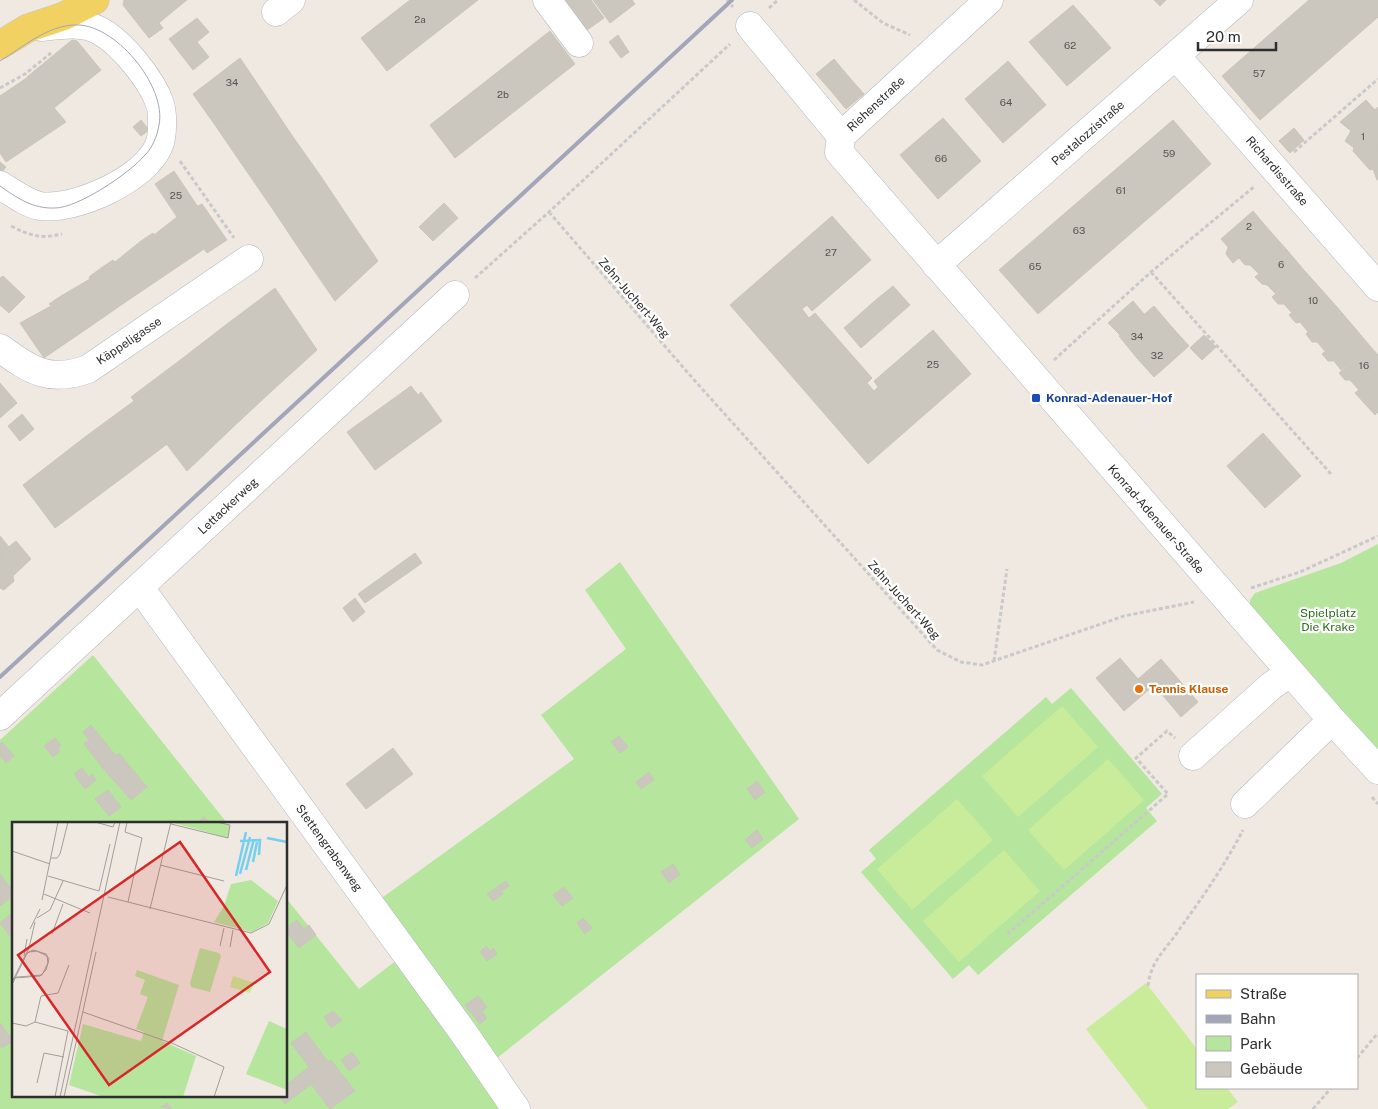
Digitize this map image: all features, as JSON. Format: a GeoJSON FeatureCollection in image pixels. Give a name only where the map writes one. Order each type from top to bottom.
{"type":"FeatureCollection","features":[{"type":"Feature","properties":{"kind":"main road"},"geometry":{"type":"LineString","coordinates":[[28,28],[47,0]]}},
{"type":"Feature","properties":{"kind":"main road"},"geometry":{"type":"LineString","coordinates":[[0,45],[28,28],[64,16],[95,0]]}},
{"type":"Feature","properties":{"kind":"street"},"geometry":{"type":"LineString","coordinates":[[547,0],[579,43]]}},
{"type":"Feature","properties":{"kind":"street","name":"Riehenstraße"},"geometry":{"type":"LineString","coordinates":[[936,265],[839,152],[841,136],[988,0]]}},
{"type":"Feature","properties":{"kind":"street","name":"Pestalozzistraße"},"geometry":{"type":"LineString","coordinates":[[936,265],[1239,0]]}},
{"type":"Feature","properties":{"kind":"street"},"geometry":{"type":"LineString","coordinates":[[0,184],[24,200],[38,205],[56,207],[98,195],[140,170],[159,146],[161,137],[160,104],[147,81],[124,51],[101,31],[88,26],[66,24],[28,28]]}},
{"type":"Feature","properties":{"kind":"street"},"geometry":{"type":"LineString","coordinates":[[750,26],[841,136]]}},
{"type":"Feature","properties":{"kind":"street","name":"Richardisstraße"},"geometry":{"type":"LineString","coordinates":[[1176,56],[1276,168],[1378,287]]}},
{"type":"Feature","properties":{"kind":"street","name":"Käppeligasse"},"geometry":{"type":"LineString","coordinates":[[0,348],[38,372],[56,376],[74,374],[88,368],[249,259]]}},
{"type":"Feature","properties":{"kind":"street","name":"Konrad-Adenauer-Straße"},"geometry":{"type":"LineString","coordinates":[[936,265],[1290,673],[1378,770]]}},
{"type":"Feature","properties":{"kind":"street","name":"Lettackerweg"},"geometry":{"type":"LineString","coordinates":[[0,716],[455,295]]}},
{"type":"Feature","properties":{"kind":"street","name":"Stettengrabenweg"},"geometry":{"type":"LineString","coordinates":[[140,588],[463,1032],[516,1109]]}},
{"type":"Feature","properties":{"kind":"street"},"geometry":{"type":"LineString","coordinates":[[1193,756],[1271,686],[1290,673]]}},
{"type":"Feature","properties":{"kind":"street"},"geometry":{"type":"LineString","coordinates":[[1245,804],[1332,720]]}},
{"type":"Feature","properties":{"kind":"path"},"geometry":{"type":"LineString","coordinates":[[455,295],[549,212],[778,0]]}},
{"type":"Feature","properties":{"kind":"path"},"geometry":{"type":"LineString","coordinates":[[854,0],[883,23],[913,36],[931,53]]}},
{"type":"Feature","properties":{"kind":"path"},"geometry":{"type":"LineString","coordinates":[[1033,379],[1151,272],[1276,168],[1378,79]]}},
{"type":"Feature","properties":{"kind":"path","name":"Zehn-Juchert-Weg"},"geometry":{"type":"LineString","coordinates":[[549,212],[695,380],[937,650],[961,662],[982,665],[1124,616],[1224,597],[1300,572],[1378,536]]}},
{"type":"Feature","properties":{"kind":"path"},"geometry":{"type":"LineString","coordinates":[[1151,272],[1331,474]]}},
{"type":"Feature","properties":{"kind":"path"},"geometry":{"type":"LineString","coordinates":[[994,661],[1007,569]]}},
{"type":"Feature","properties":{"kind":"path"},"geometry":{"type":"LineString","coordinates":[[1008,931],[1009,933],[1115,837],[1168,794],[1136,758],[1167,731],[1193,756]]}},
{"type":"Feature","properties":{"kind":"path"},"geometry":{"type":"LineString","coordinates":[[1148,986],[1150,968],[1179,931],[1235,847],[1246,825],[1245,804]]}},
{"type":"Feature","properties":{"kind":"path"},"geometry":{"type":"LineString","coordinates":[[1358,1057],[1378,1033]]}},
{"type":"Feature","properties":{"kind":"path"},"geometry":{"type":"LineString","coordinates":[[1314,1109],[1331,1089]]}},
{"type":"Feature","properties":{"kind":"green space","name":"Spielplatz Die Krake"},"geometry":{"type":"Polygon","coordinates":[[[1378,544],[1378,751],[1250,605],[1250,600],[1255,593],[1341,563],[1378,544]]]}},
{"type":"Feature","properties":{"kind":"green space"},"geometry":{"type":"Polygon","coordinates":[[[620,562],[799,819],[478,1073],[500,1109],[0,1109],[0,740],[93,655],[226,822],[12,822],[12,1096],[288,1096],[288,900],[359,989],[406,953],[379,900],[574,759],[541,715],[626,649],[585,590],[620,562]]]}},
{"type":"Feature","properties":{"kind":"green space"},"geometry":{"type":"Polygon","coordinates":[[[1071,688],[1162,794],[1146,808],[1157,821],[978,975],[969,965],[953,979],[861,872],[876,859],[869,850],[1046,697],[1052,704],[1071,688]]]}},
{"type":"Feature","properties":{"kind":"green space"},"geometry":{"type":"Polygon","coordinates":[[[1062,706],[1098,747],[1018,817],[982,776],[1062,706]]]}},
{"type":"Feature","properties":{"kind":"green space"},"geometry":{"type":"Polygon","coordinates":[[[1108,759],[1144,800],[1064,870],[1028,830],[1108,759]]]}},
{"type":"Feature","properties":{"kind":"green space"},"geometry":{"type":"Polygon","coordinates":[[[957,799],[993,840],[912,910],[877,869],[957,799]]]}},
{"type":"Feature","properties":{"kind":"green space"},"geometry":{"type":"Polygon","coordinates":[[[1004,850],[1040,891],[959,962],[923,921],[1004,850]]]}},
{"type":"Feature","properties":{"kind":"green space"},"geometry":{"type":"Polygon","coordinates":[[[1146,983],[1196,1048],[1196,1089],[1228,1089],[1238,1102],[1228,1109],[1148,1109],[1086,1029],[1146,983]]]}},
{"type":"Feature","properties":{"kind":"building"},"geometry":{"type":"Polygon","coordinates":[[[124,0],[163,0],[172,12],[159,23],[163,28],[149,38],[123,5],[124,0]]]}},
{"type":"Feature","properties":{"kind":"building"},"geometry":{"type":"Polygon","coordinates":[[[163,0],[187,0],[172,12],[163,0]]]}},
{"type":"Feature","properties":{"kind":"building"},"geometry":{"type":"Polygon","coordinates":[[[410,0],[478,0],[387,71],[361,38],[410,0]]]}},
{"type":"Feature","properties":{"kind":"building"},"geometry":{"type":"Polygon","coordinates":[[[564,0],[591,0],[604,18],[587,30],[564,0]]]}},
{"type":"Feature","properties":{"kind":"building"},"geometry":{"type":"Polygon","coordinates":[[[593,0],[632,0],[635,4],[610,23],[593,0]]]}},
{"type":"Feature","properties":{"kind":"building"},"geometry":{"type":"Polygon","coordinates":[[[1154,0],[1166,0],[1160,6],[1154,0]]]}},
{"type":"Feature","properties":{"kind":"building"},"geometry":{"type":"Polygon","coordinates":[[[1309,0],[1378,0],[1378,17],[1260,120],[1222,76],[1309,0]]]}},
{"type":"Feature","properties":{"kind":"building"},"geometry":{"type":"Polygon","coordinates":[[[1073,5],[1111,48],[1067,86],[1029,42],[1073,5]]]}},
{"type":"Feature","properties":{"kind":"building"},"geometry":{"type":"Polygon","coordinates":[[[197,18],[209,32],[197,42],[185,27],[197,18]]]}},
{"type":"Feature","properties":{"kind":"building"},"geometry":{"type":"Polygon","coordinates":[[[185,27],[209,57],[193,70],[169,39],[185,27]]]}},
{"type":"Feature","properties":{"kind":"building"},"geometry":{"type":"Polygon","coordinates":[[[550,31],[575,64],[455,158],[430,125],[550,31]]]}},
{"type":"Feature","properties":{"kind":"building"},"geometry":{"type":"Polygon","coordinates":[[[618,35],[629,52],[621,58],[609,42],[618,35]]]}},
{"type":"Feature","properties":{"kind":"building"},"geometry":{"type":"Polygon","coordinates":[[[72,40],[77,41],[101,70],[54,108],[27,77],[72,40]]]}},
{"type":"Feature","properties":{"kind":"building"},"geometry":{"type":"Polygon","coordinates":[[[240,58],[263,92],[215,125],[193,94],[240,58]]]}},
{"type":"Feature","properties":{"kind":"building"},"geometry":{"type":"Polygon","coordinates":[[[834,59],[849,77],[831,91],[816,74],[834,59]]]}},
{"type":"Feature","properties":{"kind":"building"},"geometry":{"type":"Polygon","coordinates":[[[1008,61],[1046,105],[1003,143],[965,99],[1008,61]]]}},
{"type":"Feature","properties":{"kind":"building"},"geometry":{"type":"Polygon","coordinates":[[[28,77],[66,122],[6,162],[0,153],[0,96],[28,77]]]}},
{"type":"Feature","properties":{"kind":"building"},"geometry":{"type":"Polygon","coordinates":[[[849,77],[864,94],[846,109],[831,91],[849,77]]]}},
{"type":"Feature","properties":{"kind":"building"},"geometry":{"type":"Polygon","coordinates":[[[263,92],[291,134],[243,166],[215,125],[263,92]]]}},
{"type":"Feature","properties":{"kind":"building"},"geometry":{"type":"Polygon","coordinates":[[[1366,100],[1375,110],[1351,131],[1340,122],[1366,100]]]}},
{"type":"Feature","properties":{"kind":"building"},"geometry":{"type":"Polygon","coordinates":[[[1378,107],[1378,145],[1361,160],[1353,151],[1354,148],[1345,141],[1351,131],[1378,107]]]}},
{"type":"Feature","properties":{"kind":"building"},"geometry":{"type":"Polygon","coordinates":[[[943,118],[981,161],[938,199],[900,155],[943,118]]]}},
{"type":"Feature","properties":{"kind":"building"},"geometry":{"type":"Polygon","coordinates":[[[141,120],[149,130],[141,136],[133,127],[141,120]]]}},
{"type":"Feature","properties":{"kind":"building"},"geometry":{"type":"Polygon","coordinates":[[[1173,120],[1211,164],[1038,314],[999,270],[1173,120]]]}},
{"type":"Feature","properties":{"kind":"building"},"geometry":{"type":"Polygon","coordinates":[[[1294,128],[1304,140],[1290,153],[1279,141],[1294,128]]]}},
{"type":"Feature","properties":{"kind":"building"},"geometry":{"type":"Polygon","coordinates":[[[291,134],[322,178],[274,211],[243,166],[291,134]]]}},
{"type":"Feature","properties":{"kind":"building"},"geometry":{"type":"Polygon","coordinates":[[[1378,145],[1377,180],[1373,169],[1370,170],[1361,160],[1378,145]]]}},
{"type":"Feature","properties":{"kind":"building"},"geometry":{"type":"Polygon","coordinates":[[[0,162],[6,167],[1,173],[0,172],[0,162]]]}},
{"type":"Feature","properties":{"kind":"building"},"geometry":{"type":"Polygon","coordinates":[[[174,171],[198,207],[177,217],[155,184],[174,171]]]}},
{"type":"Feature","properties":{"kind":"building"},"geometry":{"type":"Polygon","coordinates":[[[322,178],[350,220],[302,253],[274,211],[322,178]]]}},
{"type":"Feature","properties":{"kind":"building"},"geometry":{"type":"Polygon","coordinates":[[[444,203],[458,218],[433,241],[419,227],[444,203]]]}},
{"type":"Feature","properties":{"kind":"building"},"geometry":{"type":"Polygon","coordinates":[[[202,204],[227,240],[207,253],[204,249],[164,276],[141,241],[153,233],[154,235],[177,217],[202,204]]]}},
{"type":"Feature","properties":{"kind":"building"},"geometry":{"type":"Polygon","coordinates":[[[1253,211],[1270,231],[1233,263],[1226,254],[1228,247],[1221,239],[1253,211]]]}},
{"type":"Feature","properties":{"kind":"building"},"geometry":{"type":"Polygon","coordinates":[[[832,216],[871,260],[812,311],[807,305],[802,309],[809,318],[815,313],[872,378],[867,383],[874,391],[878,387],[874,381],[933,330],[971,374],[868,464],[730,305],[832,216]]]}},
{"type":"Feature","properties":{"kind":"building"},"geometry":{"type":"Polygon","coordinates":[[[350,220],[378,261],[335,301],[302,253],[350,220]]]}},
{"type":"Feature","properties":{"kind":"building"},"geometry":{"type":"Polygon","coordinates":[[[1270,231],[1287,250],[1259,274],[1250,265],[1245,265],[1239,258],[1270,231]]]}},
{"type":"Feature","properties":{"kind":"building"},"geometry":{"type":"Polygon","coordinates":[[[141,241],[164,276],[124,303],[101,268],[113,260],[115,262],[141,241]]]}},
{"type":"Feature","properties":{"kind":"building"},"geometry":{"type":"Polygon","coordinates":[[[1287,250],[1303,269],[1275,293],[1255,277],[1287,250]]]}},
{"type":"Feature","properties":{"kind":"building"},"geometry":{"type":"Polygon","coordinates":[[[101,268],[124,303],[85,330],[61,296],[90,279],[89,277],[101,268]]]}},
{"type":"Feature","properties":{"kind":"building"},"geometry":{"type":"Polygon","coordinates":[[[1303,269],[1320,288],[1292,313],[1284,304],[1278,304],[1272,297],[1303,269]]]}},
{"type":"Feature","properties":{"kind":"building"},"geometry":{"type":"Polygon","coordinates":[[[3,276],[25,297],[9,313],[0,305],[0,278],[3,276]]]}},
{"type":"Feature","properties":{"kind":"building"},"geometry":{"type":"Polygon","coordinates":[[[893,286],[910,305],[894,319],[877,299],[893,286]]]}},
{"type":"Feature","properties":{"kind":"building"},"geometry":{"type":"Polygon","coordinates":[[[275,288],[317,350],[275,388],[227,324],[275,288]]]}},
{"type":"Feature","properties":{"kind":"building"},"geometry":{"type":"Polygon","coordinates":[[[1320,288],[1337,307],[1308,332],[1300,322],[1296,323],[1289,315],[1320,288]]]}},
{"type":"Feature","properties":{"kind":"building"},"geometry":{"type":"Polygon","coordinates":[[[61,296],[85,330],[44,358],[20,323],[51,306],[49,304],[61,296]]]}},
{"type":"Feature","properties":{"kind":"building"},"geometry":{"type":"Polygon","coordinates":[[[877,299],[894,319],[861,348],[844,328],[877,299]]]}},
{"type":"Feature","properties":{"kind":"building"},"geometry":{"type":"Polygon","coordinates":[[[1133,301],[1144,314],[1120,335],[1108,323],[1133,301]]]}},
{"type":"Feature","properties":{"kind":"building"},"geometry":{"type":"Polygon","coordinates":[[[1154,306],[1171,326],[1136,357],[1119,336],[1154,306]]]}},
{"type":"Feature","properties":{"kind":"building"},"geometry":{"type":"Polygon","coordinates":[[[1337,307],[1354,327],[1325,351],[1317,342],[1312,342],[1306,334],[1337,307]]]}},
{"type":"Feature","properties":{"kind":"building"},"geometry":{"type":"Polygon","coordinates":[[[227,324],[275,388],[231,429],[179,361],[227,324]]]}},
{"type":"Feature","properties":{"kind":"building"},"geometry":{"type":"Polygon","coordinates":[[[1171,326],[1189,346],[1154,377],[1136,357],[1171,326]]]}},
{"type":"Feature","properties":{"kind":"building"},"geometry":{"type":"Polygon","coordinates":[[[1354,327],[1370,346],[1341,370],[1334,361],[1328,361],[1322,354],[1354,327]]]}},
{"type":"Feature","properties":{"kind":"building"},"geometry":{"type":"Polygon","coordinates":[[[1204,335],[1216,347],[1202,360],[1190,348],[1204,335]]]}},
{"type":"Feature","properties":{"kind":"building"},"geometry":{"type":"Polygon","coordinates":[[[1370,346],[1378,355],[1378,373],[1359,390],[1350,380],[1345,380],[1339,373],[1370,346]]]}},
{"type":"Feature","properties":{"kind":"building"},"geometry":{"type":"Polygon","coordinates":[[[179,361],[231,429],[187,471],[131,397],[179,361]]]}},
{"type":"Feature","properties":{"kind":"building"},"geometry":{"type":"Polygon","coordinates":[[[1378,373],[1378,412],[1375,415],[1355,393],[1378,373]]]}},
{"type":"Feature","properties":{"kind":"building"},"geometry":{"type":"Polygon","coordinates":[[[0,383],[17,403],[0,418],[0,383]]]}},
{"type":"Feature","properties":{"kind":"building"},"geometry":{"type":"Polygon","coordinates":[[[411,386],[418,395],[421,392],[442,421],[375,470],[347,432],[411,386]]]}},
{"type":"Feature","properties":{"kind":"building"},"geometry":{"type":"Polygon","coordinates":[[[134,401],[167,444],[118,481],[85,437],[134,401]]]}},
{"type":"Feature","properties":{"kind":"building"},"geometry":{"type":"Polygon","coordinates":[[[22,414],[34,429],[20,441],[8,426],[22,414]]]}},
{"type":"Feature","properties":{"kind":"building"},"geometry":{"type":"Polygon","coordinates":[[[1263,433],[1301,476],[1265,508],[1227,466],[1263,433]]]}},
{"type":"Feature","properties":{"kind":"building"},"geometry":{"type":"Polygon","coordinates":[[[85,437],[118,481],[55,528],[23,485],[85,437]]]}},
{"type":"Feature","properties":{"kind":"building"},"geometry":{"type":"Polygon","coordinates":[[[0,536],[9,547],[0,554],[0,536]]]}},
{"type":"Feature","properties":{"kind":"building"},"geometry":{"type":"Polygon","coordinates":[[[16,541],[31,559],[13,576],[14,581],[4,590],[0,588],[0,554],[16,541]]]}},
{"type":"Feature","properties":{"kind":"building"},"geometry":{"type":"Polygon","coordinates":[[[415,553],[422,563],[365,603],[358,594],[415,553]]]}},
{"type":"Feature","properties":{"kind":"building"},"geometry":{"type":"Polygon","coordinates":[[[355,598],[365,612],[353,622],[343,608],[355,598]]]}},
{"type":"Feature","properties":{"kind":"building"},"geometry":{"type":"Polygon","coordinates":[[[1120,658],[1138,679],[1161,659],[1198,702],[1181,717],[1154,685],[1124,711],[1096,678],[1120,658]]]}},
{"type":"Feature","properties":{"kind":"building"},"geometry":{"type":"Polygon","coordinates":[[[91,725],[116,756],[102,767],[84,744],[89,740],[83,732],[91,725]]]}},
{"type":"Feature","properties":{"kind":"building"},"geometry":{"type":"Polygon","coordinates":[[[619,736],[628,747],[620,753],[611,742],[619,736]]]}},
{"type":"Feature","properties":{"kind":"building"},"geometry":{"type":"Polygon","coordinates":[[[55,738],[61,745],[58,748],[60,751],[53,757],[44,746],[55,738]]]}},
{"type":"Feature","properties":{"kind":"building"},"geometry":{"type":"Polygon","coordinates":[[[2,742],[14,756],[6,763],[0,756],[0,744],[2,742]]]}},
{"type":"Feature","properties":{"kind":"building"},"geometry":{"type":"Polygon","coordinates":[[[393,748],[413,774],[366,809],[346,784],[393,748]]]}},
{"type":"Feature","properties":{"kind":"building"},"geometry":{"type":"Polygon","coordinates":[[[119,753],[147,787],[131,800],[102,767],[119,753]]]}},
{"type":"Feature","properties":{"kind":"building"},"geometry":{"type":"Polygon","coordinates":[[[82,768],[89,777],[92,774],[96,780],[85,789],[74,774],[82,768]]]}},
{"type":"Feature","properties":{"kind":"building"},"geometry":{"type":"Polygon","coordinates":[[[649,772],[654,780],[641,789],[636,782],[649,772]]]}},
{"type":"Feature","properties":{"kind":"building"},"geometry":{"type":"Polygon","coordinates":[[[757,781],[765,792],[755,800],[747,789],[757,781]]]}},
{"type":"Feature","properties":{"kind":"building"},"geometry":{"type":"Polygon","coordinates":[[[108,790],[121,807],[109,816],[95,799],[108,790]]]}},
{"type":"Feature","properties":{"kind":"building"},"geometry":{"type":"Polygon","coordinates":[[[204,817],[208,822],[198,822],[204,817]]]}},
{"type":"Feature","properties":{"kind":"building"},"geometry":{"type":"Polygon","coordinates":[[[757,830],[763,839],[752,848],[745,840],[757,830]]]}},
{"type":"Feature","properties":{"kind":"building"},"geometry":{"type":"Polygon","coordinates":[[[673,864],[680,874],[669,883],[661,872],[673,864]]]}},
{"type":"Feature","properties":{"kind":"building"},"geometry":{"type":"Polygon","coordinates":[[[0,874],[12,889],[12,897],[0,906],[0,874]]]}},
{"type":"Feature","properties":{"kind":"building"},"geometry":{"type":"Polygon","coordinates":[[[506,881],[509,886],[501,891],[503,894],[493,901],[487,894],[506,881]]]}},
{"type":"Feature","properties":{"kind":"building"},"geometry":{"type":"Polygon","coordinates":[[[564,887],[573,898],[562,906],[553,895],[564,887]]]}},
{"type":"Feature","properties":{"kind":"building"},"geometry":{"type":"Polygon","coordinates":[[[12,913],[12,938],[0,923],[12,913]]]}},
{"type":"Feature","properties":{"kind":"building"},"geometry":{"type":"Polygon","coordinates":[[[583,918],[592,928],[585,934],[577,923],[583,918]]]}},
{"type":"Feature","properties":{"kind":"building"},"geometry":{"type":"Polygon","coordinates":[[[297,920],[304,929],[309,925],[316,935],[299,948],[288,934],[288,927],[297,920]]]}},
{"type":"Feature","properties":{"kind":"building"},"geometry":{"type":"Polygon","coordinates":[[[486,946],[490,951],[493,948],[497,954],[487,961],[480,952],[486,946]]]}},
{"type":"Feature","properties":{"kind":"building"},"geometry":{"type":"Polygon","coordinates":[[[478,996],[487,1007],[482,1012],[487,1018],[480,1024],[465,1005],[478,996]]]}},
{"type":"Feature","properties":{"kind":"building"},"geometry":{"type":"Polygon","coordinates":[[[333,1011],[342,1020],[331,1028],[324,1017],[333,1011]]]}},
{"type":"Feature","properties":{"kind":"building"},"geometry":{"type":"Polygon","coordinates":[[[0,1023],[12,1042],[2,1048],[0,1045],[0,1023]]]}},
{"type":"Feature","properties":{"kind":"building"},"geometry":{"type":"Polygon","coordinates":[[[306,1032],[328,1062],[331,1060],[355,1091],[330,1109],[311,1084],[318,1079],[291,1043],[306,1032]]]}},
{"type":"Feature","properties":{"kind":"building"},"geometry":{"type":"Polygon","coordinates":[[[352,1052],[360,1063],[349,1071],[341,1060],[352,1052]]]}},
{"type":"Feature","properties":{"kind":"building"},"geometry":{"type":"Polygon","coordinates":[[[309,1067],[318,1079],[285,1104],[279,1096],[288,1096],[288,1083],[309,1067]]]}},
{"type":"Feature","properties":{"kind":"building"},"geometry":{"type":"Polygon","coordinates":[[[167,1103],[172,1109],[161,1107],[167,1103]]]}},
{"type":"Feature","properties":{"kind":"tram line"},"geometry":{"type":"LineString","coordinates":[[0,61],[54,29],[74,25],[89,27],[105,34],[121,45],[134,59],[146,75],[155,92],[159,109],[157,133],[148,152],[128,171],[90,196],[65,206],[47,208],[32,205],[0,186]]}},
{"type":"Feature","properties":{"kind":"railway"},"geometry":{"type":"LineString","coordinates":[[0,677],[732,0]]}},
{"type":"Feature","properties":{"kind":"place","name":"Konrad-Adenauer-Hof"},"geometry":{"type":"Point","coordinates":[1036,398]}},
{"type":"Feature","properties":{"kind":"place","name":"Tennis Klause"},"geometry":{"type":"Point","coordinates":[1139,689]}}]}
